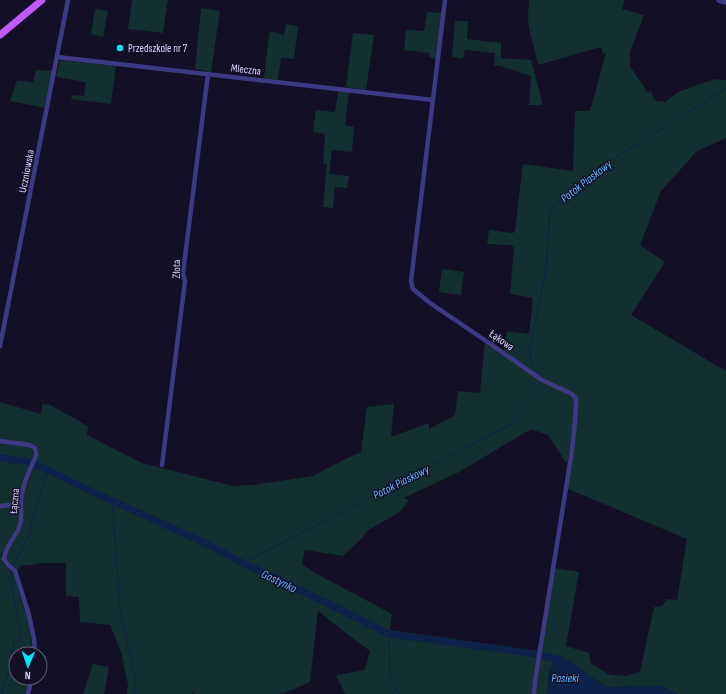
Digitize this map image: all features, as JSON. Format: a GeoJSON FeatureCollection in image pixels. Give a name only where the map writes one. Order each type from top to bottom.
{"type":"FeatureCollection","features":[{"type":"Feature","properties":{"kind":"main road"},"geometry":{"type":"LineString","coordinates":[[0,29],[35,0]]}},
{"type":"Feature","properties":{"kind":"main road"},"geometry":{"type":"LineString","coordinates":[[0,35],[42,0]]}},
{"type":"Feature","properties":{"kind":"street","name":"Uczniowska"},"geometry":{"type":"LineString","coordinates":[[0,346],[68,0]]}},
{"type":"Feature","properties":{"kind":"street","name":"Łąkowa"},"geometry":{"type":"LineString","coordinates":[[446,0],[410,281],[413,289],[430,303],[542,380],[572,394],[576,399],[574,432],[534,694]]}},
{"type":"Feature","properties":{"kind":"street"},"geometry":{"type":"LineString","coordinates":[[719,0],[726,2]]}},
{"type":"Feature","properties":{"kind":"street","name":"Mleczna"},"geometry":{"type":"LineString","coordinates":[[57,57],[433,100]]}},
{"type":"Feature","properties":{"kind":"street","name":"Złota"},"geometry":{"type":"LineString","coordinates":[[162,465],[185,281],[183,273],[208,74]]}},
{"type":"Feature","properties":{"kind":"street","name":"Łączna"},"geometry":{"type":"LineString","coordinates":[[0,441],[29,444],[35,448],[36,455],[22,493],[22,513],[20,526],[5,552],[4,559],[14,571],[29,615],[34,646]]}},
{"type":"Feature","properties":{"kind":"street"},"geometry":{"type":"LineString","coordinates":[[0,506],[21,504]]}},
{"type":"Feature","properties":{"kind":"green space"},"geometry":{"type":"Polygon","coordinates":[[[132,0],[168,0],[163,33],[128,29],[132,0]]]}},
{"type":"Feature","properties":{"kind":"green space"},"geometry":{"type":"Polygon","coordinates":[[[529,0],[625,0],[622,9],[644,15],[630,52],[630,66],[648,93],[650,91],[656,101],[665,102],[678,92],[715,79],[726,80],[726,138],[697,151],[661,191],[640,245],[665,262],[631,315],[726,371],[726,694],[678,694],[660,686],[607,688],[560,655],[556,655],[549,674],[547,694],[535,694],[554,568],[579,572],[566,646],[589,653],[591,664],[610,675],[627,676],[640,671],[654,607],[662,606],[667,599],[677,600],[687,539],[566,488],[575,421],[567,464],[548,435],[531,429],[459,472],[404,498],[409,500],[400,512],[367,531],[362,538],[343,556],[305,550],[302,564],[317,574],[392,614],[390,630],[538,651],[532,694],[345,694],[336,675],[365,670],[370,651],[318,611],[310,682],[282,694],[195,694],[193,692],[192,694],[127,694],[128,685],[122,655],[110,625],[80,622],[79,597],[66,596],[66,563],[44,563],[21,566],[17,571],[7,561],[9,548],[22,528],[24,494],[38,450],[33,445],[0,439],[0,402],[41,414],[42,404],[50,405],[88,426],[87,435],[142,463],[233,486],[252,485],[313,476],[361,452],[367,407],[394,404],[391,437],[429,423],[429,429],[455,415],[458,391],[480,393],[485,343],[503,356],[507,331],[529,334],[533,298],[510,294],[514,248],[511,245],[487,244],[489,230],[513,233],[515,230],[523,164],[573,171],[575,111],[590,111],[606,53],[603,53],[601,47],[538,65],[529,28],[529,0]]]}},
{"type":"Feature","properties":{"kind":"green space"},"geometry":{"type":"Polygon","coordinates":[[[201,8],[220,11],[211,72],[195,69],[201,8]]]}},
{"type":"Feature","properties":{"kind":"green space"},"geometry":{"type":"Polygon","coordinates":[[[95,9],[108,11],[103,37],[91,34],[95,9]]]}},
{"type":"Feature","properties":{"kind":"green space"},"geometry":{"type":"Polygon","coordinates":[[[427,12],[443,13],[436,59],[429,57],[429,53],[404,50],[406,30],[424,31],[427,12]]]}},
{"type":"Feature","properties":{"kind":"green space"},"geometry":{"type":"Polygon","coordinates":[[[455,21],[468,21],[467,39],[501,43],[501,58],[531,60],[542,105],[529,105],[531,76],[500,66],[494,66],[495,53],[465,50],[463,59],[452,57],[455,21]]]}},
{"type":"Feature","properties":{"kind":"green space"},"geometry":{"type":"Polygon","coordinates":[[[286,24],[298,26],[294,59],[281,58],[278,80],[264,79],[269,34],[271,31],[284,35],[286,24]]]}},
{"type":"Feature","properties":{"kind":"green space"},"geometry":{"type":"Polygon","coordinates":[[[353,33],[374,35],[366,90],[346,87],[353,33]]]}},
{"type":"Feature","properties":{"kind":"green space"},"geometry":{"type":"Polygon","coordinates":[[[60,60],[116,66],[111,104],[71,99],[72,95],[84,96],[86,82],[56,77],[60,60]]]}},
{"type":"Feature","properties":{"kind":"green space"},"geometry":{"type":"Polygon","coordinates":[[[36,70],[53,71],[44,108],[10,101],[17,80],[33,83],[36,70]]]}},
{"type":"Feature","properties":{"kind":"green space"},"geometry":{"type":"Polygon","coordinates":[[[338,91],[349,92],[345,125],[354,127],[352,152],[332,150],[329,174],[349,176],[347,188],[335,187],[333,208],[323,207],[327,164],[323,163],[325,134],[313,132],[316,110],[335,112],[338,91]]]}},
{"type":"Feature","properties":{"kind":"green space"},"geometry":{"type":"Polygon","coordinates":[[[442,269],[464,272],[461,295],[439,292],[442,269]]]}},
{"type":"Feature","properties":{"kind":"green space"},"geometry":{"type":"Polygon","coordinates":[[[0,443],[25,445],[31,448],[33,455],[17,501],[8,506],[18,506],[20,519],[16,532],[1,555],[4,565],[14,575],[22,603],[28,617],[32,646],[8,646],[8,686],[28,686],[26,694],[0,694],[0,443]]]}},
{"type":"Feature","properties":{"kind":"green space"},"geometry":{"type":"Polygon","coordinates":[[[93,664],[109,667],[104,694],[83,694],[93,664]]]}},
{"type":"Feature","properties":{"kind":"water","name":"Pasieki"},"geometry":{"type":"Polygon","coordinates":[[[556,655],[560,655],[607,688],[660,686],[678,694],[547,694],[553,659],[556,655]]]}},
{"type":"Feature","properties":{"kind":"waterway","name":"Potok Piaskowy"},"geometry":{"type":"LineString","coordinates":[[540,375],[531,364],[530,347],[546,269],[550,212],[560,199],[600,167],[726,89]]}},
{"type":"Feature","properties":{"kind":"waterway","name":"Potok Piaskowy"},"geometry":{"type":"LineString","coordinates":[[243,563],[512,424],[539,388],[541,382]]}},
{"type":"Feature","properties":{"kind":"waterway","name":"Gostynka"},"geometry":{"type":"LineString","coordinates":[[0,458],[30,462]]}},
{"type":"Feature","properties":{"kind":"waterway","name":"Gostynka"},"geometry":{"type":"LineString","coordinates":[[36,464],[82,487],[205,543],[389,634],[535,654]]}},
{"type":"Feature","properties":{"kind":"waterway"},"geometry":{"type":"LineString","coordinates":[[13,566],[28,537],[47,470]]}},
{"type":"Feature","properties":{"kind":"waterway"},"geometry":{"type":"LineString","coordinates":[[111,500],[120,608]]}},
{"type":"Feature","properties":{"kind":"waterway"},"geometry":{"type":"LineString","coordinates":[[2,694],[13,652],[14,639],[21,637],[12,589],[12,572]]}},
{"type":"Feature","properties":{"kind":"waterway"},"geometry":{"type":"LineString","coordinates":[[120,609],[136,681],[134,694]]}},
{"type":"Feature","properties":{"kind":"waterway"},"geometry":{"type":"LineString","coordinates":[[389,634],[390,681],[399,694]]}},
{"type":"Feature","properties":{"kind":"waterway","name":"Gostynka"},"geometry":{"type":"LineString","coordinates":[[541,655],[553,659]]}},
{"type":"Feature","properties":{"kind":"place","name":"Przedszkole nr 7"},"geometry":{"type":"Point","coordinates":[120,48]}}]}
